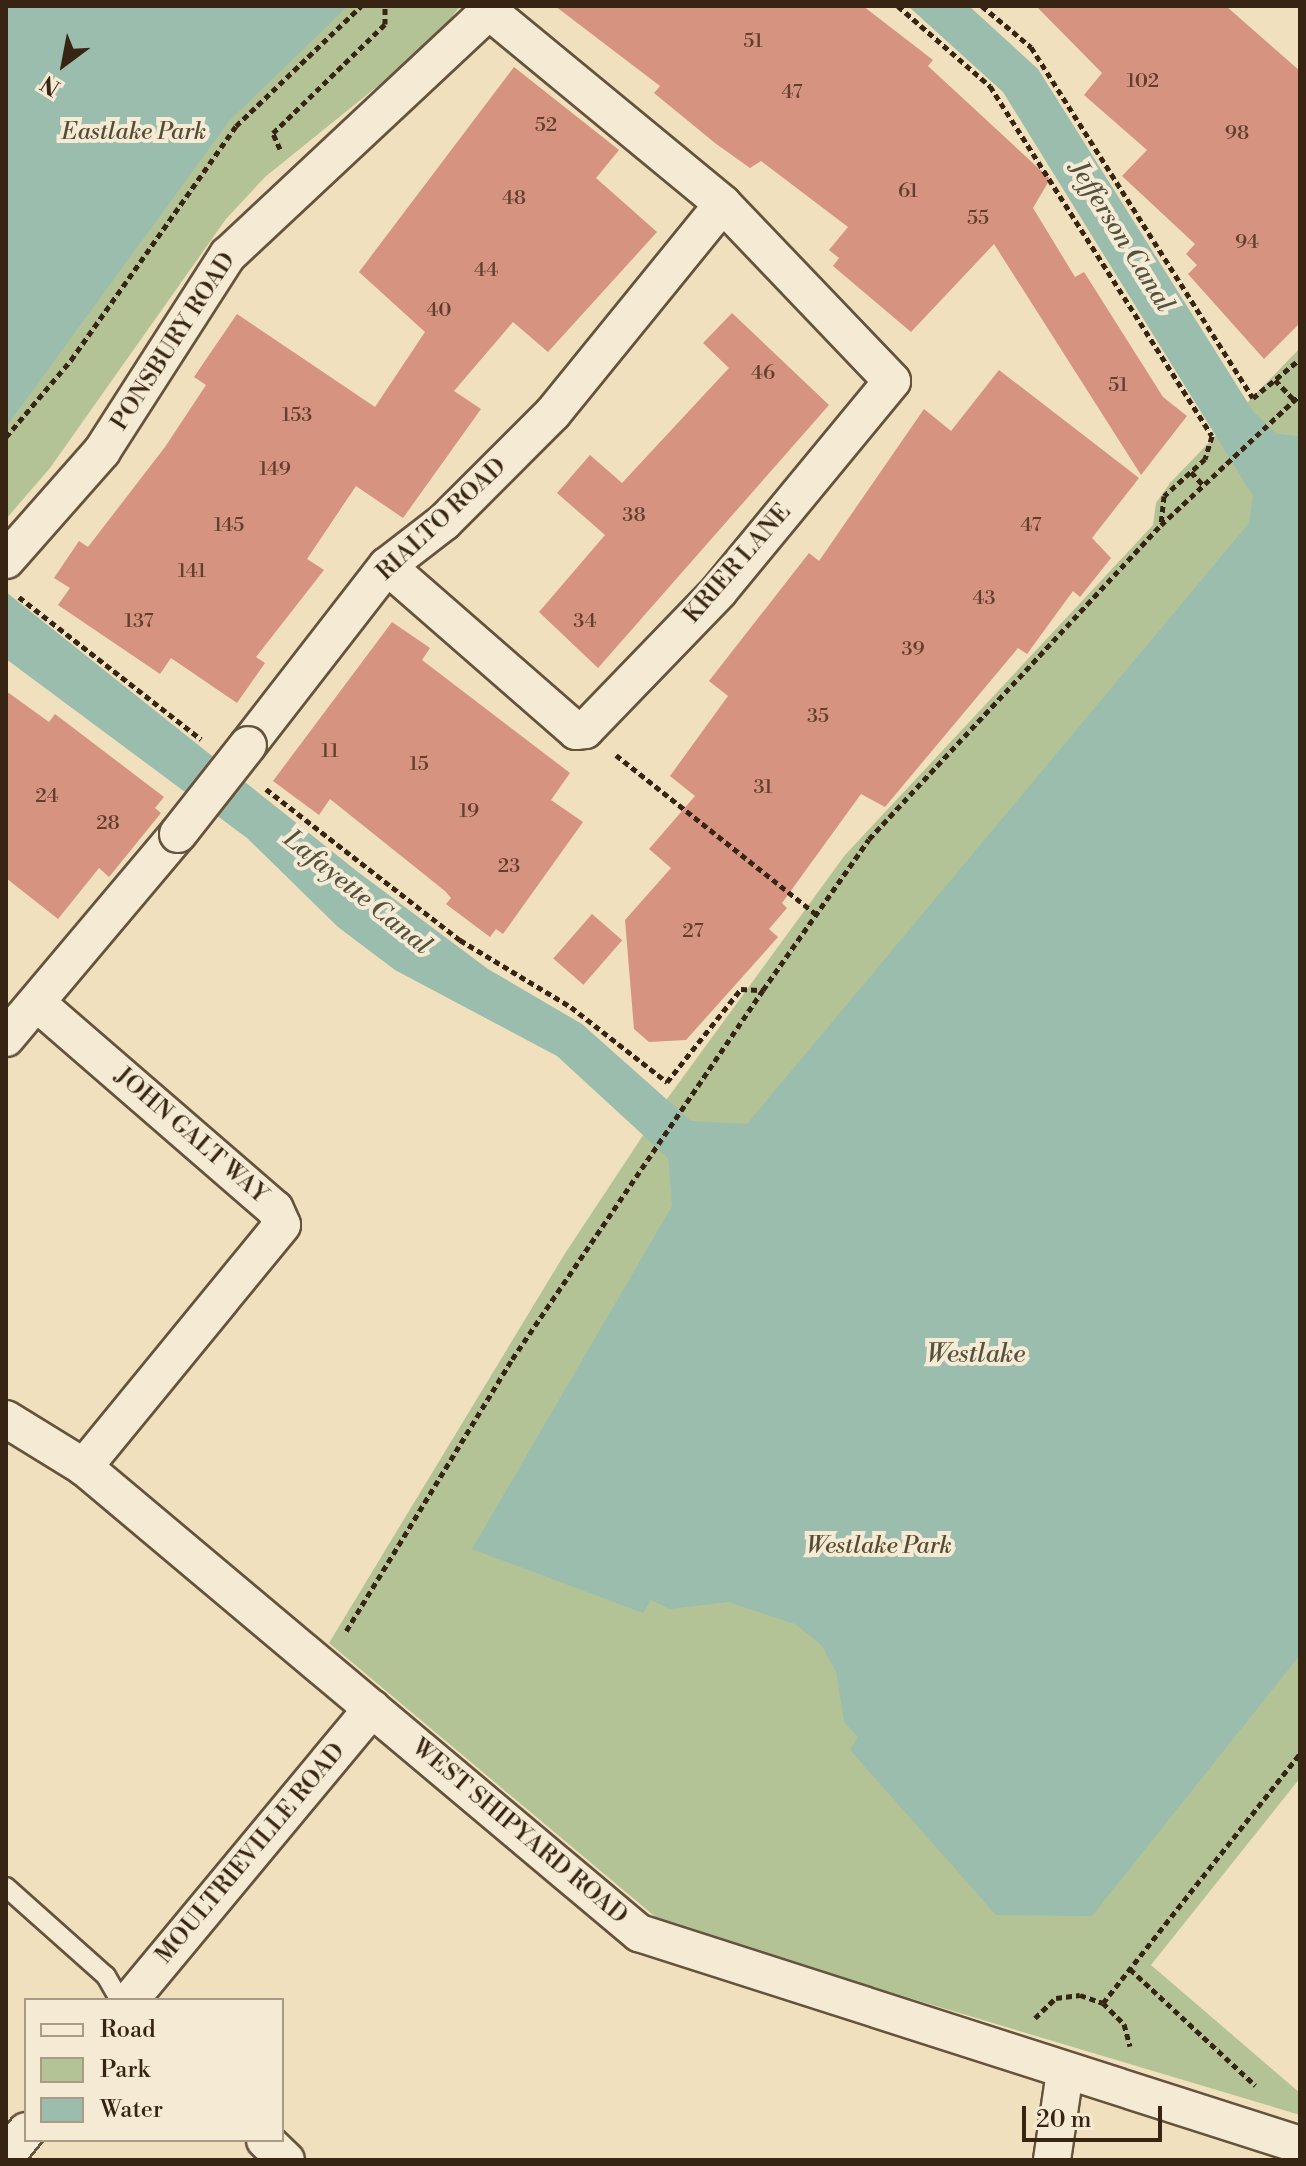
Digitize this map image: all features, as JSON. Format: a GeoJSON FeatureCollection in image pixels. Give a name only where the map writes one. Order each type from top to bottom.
{"type":"FeatureCollection","features":[{"type":"Feature","properties":{"kind":"street","name":"PONSBURY ROAD"},"geometry":{"type":"LineString","coordinates":[[12,553],[102,451],[228,255],[492,9]]}},
{"type":"Feature","properties":{"kind":"street"},"geometry":{"type":"LineString","coordinates":[[492,9],[723,204]]}},
{"type":"Feature","properties":{"kind":"street","name":"RIALTO ROAD"},"geometry":{"type":"LineString","coordinates":[[6,1038],[38,1004],[178,834],[387,566],[444,522],[553,413],[723,204]]}},
{"type":"Feature","properties":{"kind":"street","name":"KRIER LANE"},"geometry":{"type":"LineString","coordinates":[[585,730],[719,591],[892,381],[723,204]]}},
{"type":"Feature","properties":{"kind":"street"},"geometry":{"type":"LineString","coordinates":[[387,566],[576,731],[585,730]]}},
{"type":"Feature","properties":{"kind":"street","name":"JOHN GALT WAY"},"geometry":{"type":"LineString","coordinates":[[38,1004],[275,1209],[282,1225],[84,1467]]}},
{"type":"Feature","properties":{"kind":"street","name":"WEST SHIPYARD ROAD"},"geometry":{"type":"LineString","coordinates":[[6,1419],[84,1467],[639,1933],[1300,2145]]}},
{"type":"Feature","properties":{"kind":"street","name":"MOULTRIEVILLE ROAD"},"geometry":{"type":"LineString","coordinates":[[132,1998],[372,1708]]}},
{"type":"Feature","properties":{"kind":"street"},"geometry":{"type":"LineString","coordinates":[[1052,2160],[1065,2072]]}},
{"type":"Feature","properties":{"kind":"street"},"geometry":{"type":"LineString","coordinates":[[6,2156],[24,2134]]}},
{"type":"Feature","properties":{"kind":"street"},"geometry":{"type":"LineString","coordinates":[[267,2142],[286,2160]]}},
{"type":"Feature","properties":{"kind":"lane"},"geometry":{"type":"LineString","coordinates":[[6,1887],[106,1976],[119,1998]]}},
{"type":"Feature","properties":{"kind":"path"},"geometry":{"type":"LineString","coordinates":[[6,437],[71,360],[236,126],[361,6]]}},
{"type":"Feature","properties":{"kind":"path"},"geometry":{"type":"LineString","coordinates":[[299,190],[273,133],[385,24],[385,6]]}},
{"type":"Feature","properties":{"kind":"path"},"geometry":{"type":"LineString","coordinates":[[898,6],[990,86],[1212,436],[1205,459],[1164,496],[1161,525]]}},
{"type":"Feature","properties":{"kind":"path"},"geometry":{"type":"LineString","coordinates":[[982,6],[1031,47],[1253,398],[1300,359]]}},
{"type":"Feature","properties":{"kind":"path"},"geometry":{"type":"LineString","coordinates":[[1275,380],[1294,400]]}},
{"type":"Feature","properties":{"kind":"path"},"geometry":{"type":"LineString","coordinates":[[323,1668],[631,1180],[869,839],[1161,525],[1300,395]]}},
{"type":"Feature","properties":{"kind":"path"},"geometry":{"type":"LineString","coordinates":[[1191,472],[1204,486]]}},
{"type":"Feature","properties":{"kind":"path"},"geometry":{"type":"LineString","coordinates":[[6,587],[208,744]]}},
{"type":"Feature","properties":{"kind":"path"},"geometry":{"type":"LineString","coordinates":[[585,730],[816,914]]}},
{"type":"Feature","properties":{"kind":"path"},"geometry":{"type":"LineString","coordinates":[[258,783],[460,940],[571,1007],[667,1082],[741,989],[763,990]]}},
{"type":"Feature","properties":{"kind":"path"},"geometry":{"type":"LineString","coordinates":[[1103,2003],[1300,1754]]}},
{"type":"Feature","properties":{"kind":"path"},"geometry":{"type":"LineString","coordinates":[[1130,1969],[1266,2095]]}},
{"type":"Feature","properties":{"kind":"path"},"geometry":{"type":"LineString","coordinates":[[1018,2056],[1037,2015],[1056,1998],[1103,2003],[1124,2024],[1131,2049],[1125,2090]]}},
{"type":"Feature","properties":{"kind":"green space","name":"Eastlake Park"},"geometry":{"type":"Polygon","coordinates":[[[6,6],[460,6],[436,39],[265,177],[226,219],[50,468],[6,519],[6,6]]]}},
{"type":"Feature","properties":{"kind":"green space","name":"Westlake"},"geometry":{"type":"Polygon","coordinates":[[[1300,348],[1300,1778],[1151,1965],[1300,2093],[1300,2115],[665,1925],[329,1643],[564,1255],[667,1099],[845,855],[1153,525],[1156,503],[1170,483],[1300,348]]]}},
{"type":"Feature","properties":{"kind":"water","name":"Eastlake Park"},"geometry":{"type":"Polygon","coordinates":[[[6,6],[348,6],[230,120],[6,427],[6,6]]]}},
{"type":"Feature","properties":{"kind":"water","name":"Westlake"},"geometry":{"type":"Polygon","coordinates":[[[908,6],[969,6],[1038,69],[1253,411],[1277,434],[1300,436],[1300,1655],[1092,1916],[996,1915],[850,1750],[858,1737],[844,1722],[836,1672],[822,1646],[795,1624],[728,1602],[670,1609],[651,1600],[643,1613],[472,1549],[672,1206],[668,1158],[557,1056],[395,970],[338,927],[247,838],[6,659],[6,592],[358,872],[488,969],[582,1024],[691,1121],[747,1124],[1249,523],[1253,496],[1003,92],[908,6]]]}},
{"type":"Feature","properties":{"kind":"building"},"geometry":{"type":"Polygon","coordinates":[[[555,6],[863,6],[933,60],[928,66],[1050,179],[1033,208],[1075,277],[1084,272],[1163,397],[1187,416],[1141,475],[994,244],[911,332],[833,266],[839,258],[829,250],[848,227],[761,161],[750,168],[715,143],[654,93],[660,86],[555,6]]]}},
{"type":"Feature","properties":{"kind":"building"},"geometry":{"type":"Polygon","coordinates":[[[1036,6],[1226,6],[1300,71],[1300,323],[1264,359],[1188,274],[1197,265],[1186,254],[1195,244],[1122,176],[1147,150],[1084,95],[1102,73],[1036,6]]]}},
{"type":"Feature","properties":{"kind":"building"},"geometry":{"type":"Polygon","coordinates":[[[514,67],[619,150],[596,178],[657,232],[548,352],[513,322],[454,391],[481,409],[403,518],[356,486],[307,559],[324,570],[256,657],[265,663],[237,703],[171,658],[160,674],[58,605],[70,588],[54,578],[79,541],[88,547],[165,447],[206,385],[194,377],[237,314],[375,407],[425,332],[359,272],[514,67]]]}},
{"type":"Feature","properties":{"kind":"building"},"geometry":{"type":"Polygon","coordinates":[[[732,313],[829,405],[598,668],[539,612],[605,535],[557,493],[590,455],[622,483],[729,368],[703,343],[732,313]]]}},
{"type":"Feature","properties":{"kind":"building"},"geometry":{"type":"Polygon","coordinates":[[[999,370],[1139,478],[1092,538],[1111,558],[1080,597],[1073,591],[1027,654],[1018,648],[885,807],[861,794],[782,903],[787,908],[769,929],[778,937],[686,1040],[649,1042],[634,1029],[625,920],[671,868],[649,849],[695,796],[670,776],[728,696],[709,681],[809,553],[819,561],[924,409],[951,431],[999,370]]]}},
{"type":"Feature","properties":{"kind":"building"},"geometry":{"type":"Polygon","coordinates":[[[392,622],[430,648],[422,660],[570,773],[551,800],[583,822],[503,934],[496,929],[490,937],[446,904],[451,898],[445,891],[330,799],[319,815],[273,781],[392,622]]]}},
{"type":"Feature","properties":{"kind":"building"},"geometry":{"type":"Polygon","coordinates":[[[6,691],[49,722],[55,714],[164,797],[155,808],[161,813],[109,877],[99,868],[58,919],[6,878],[6,691]]]}},
{"type":"Feature","properties":{"kind":"building"},"geometry":{"type":"Polygon","coordinates":[[[592,914],[622,940],[583,985],[553,959],[592,914]]]}},
{"type":"Feature","properties":{"kind":"water label","name":"Jefferson Canal"},"geometry":{"type":"Point","coordinates":[1121,237]}},
{"type":"Feature","properties":{"kind":"water label","name":"Lafayette Canal"},"geometry":{"type":"Point","coordinates":[357,893]}},
{"type":"Feature","properties":{"kind":"park label","name":"Westlake Park"},"geometry":{"type":"Point","coordinates":[879,1547]}}]}
